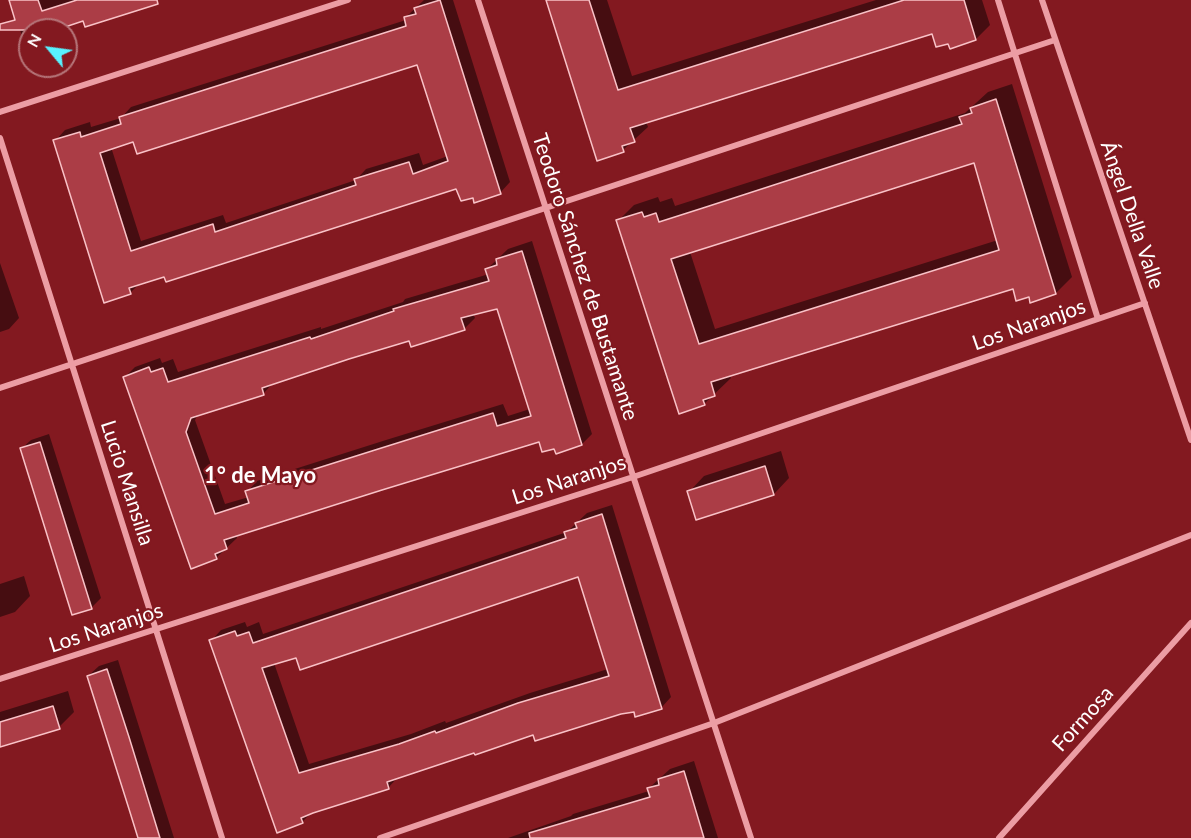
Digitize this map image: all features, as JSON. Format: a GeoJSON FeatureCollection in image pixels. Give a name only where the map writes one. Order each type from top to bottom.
{"type":"FeatureCollection","features":[{"type":"Feature","properties":{"kind":"street"},"geometry":{"type":"LineString","coordinates":[[0,112],[348,0]]}},
{"type":"Feature","properties":{"kind":"street","name":"Teodoro Sánchez de Bustamante"},"geometry":{"type":"LineString","coordinates":[[478,0],[751,838]]}},
{"type":"Feature","properties":{"kind":"street"},"geometry":{"type":"LineString","coordinates":[[998,0],[1098,319]]}},
{"type":"Feature","properties":{"kind":"street","name":"Ángel Della Valle"},"geometry":{"type":"LineString","coordinates":[[1042,0],[1191,440]]}},
{"type":"Feature","properties":{"kind":"street"},"geometry":{"type":"LineString","coordinates":[[0,388],[1055,40]]}},
{"type":"Feature","properties":{"kind":"street","name":"Lucio Mansilla"},"geometry":{"type":"LineString","coordinates":[[0,138],[222,838]]}},
{"type":"Feature","properties":{"kind":"street","name":"Los Naranjos"},"geometry":{"type":"LineString","coordinates":[[0,679],[633,477],[1145,303]]}},
{"type":"Feature","properties":{"kind":"street"},"geometry":{"type":"LineString","coordinates":[[380,838],[714,723],[1191,535]]}},
{"type":"Feature","properties":{"kind":"street","name":"Formosa"},"geometry":{"type":"LineString","coordinates":[[1001,837],[1191,623]]}},
{"type":"Feature","properties":{"kind":"building"},"geometry":{"type":"Polygon","coordinates":[[[9,0],[38,0],[42,11],[77,0],[157,0],[158,4],[85,27],[83,21],[78,23],[78,18],[18,18],[18,30],[0,30],[0,24],[15,20],[9,0]]]}},
{"type":"Feature","properties":{"kind":"building"},"geometry":{"type":"Polygon","coordinates":[[[440,0],[501,194],[474,203],[473,198],[461,201],[456,189],[166,282],[164,277],[129,288],[131,294],[104,303],[53,140],[80,132],[81,137],[121,124],[119,117],[406,26],[404,17],[416,14],[414,8],[440,0]],[[417,65],[137,154],[133,142],[100,153],[131,251],[213,224],[215,232],[356,185],[354,179],[409,162],[413,174],[448,161],[417,65]]]}},
{"type":"Feature","properties":{"kind":"building"},"geometry":{"type":"Polygon","coordinates":[[[546,0],[589,0],[618,90],[904,0],[964,0],[976,40],[950,49],[948,44],[936,47],[932,34],[630,128],[635,142],[622,146],[624,152],[597,161],[546,0]]]}},
{"type":"Feature","properties":{"kind":"building"},"geometry":{"type":"Polygon","coordinates":[[[996,99],[1056,294],[1030,303],[1029,297],[1016,301],[1013,289],[711,382],[715,396],[703,400],[705,405],[679,414],[616,220],[642,212],[644,217],[656,213],[659,222],[962,124],[959,117],[972,113],[970,108],[996,99]],[[974,163],[671,259],[699,344],[999,250],[974,163]]]}},
{"type":"Feature","properties":{"kind":"building"},"geometry":{"type":"Polygon","coordinates":[[[522,251],[582,445],[556,454],[554,449],[542,452],[539,442],[224,540],[227,549],[215,554],[217,559],[191,569],[123,377],[149,367],[151,372],[163,368],[168,382],[310,337],[311,339],[394,311],[393,309],[489,281],[485,269],[497,265],[496,259],[522,251]],[[497,309],[461,318],[465,330],[411,347],[409,341],[262,388],[264,395],[191,418],[186,432],[215,514],[249,503],[245,491],[493,413],[497,426],[531,416],[497,309]]]}},
{"type":"Feature","properties":{"kind":"building"},"geometry":{"type":"Polygon","coordinates":[[[40,442],[92,609],[72,615],[20,448],[40,442]]]}},
{"type":"Feature","properties":{"kind":"building"},"geometry":{"type":"Polygon","coordinates":[[[765,466],[774,495],[696,520],[687,491],[765,466]]]}},
{"type":"Feature","properties":{"kind":"building"},"geometry":{"type":"Polygon","coordinates":[[[602,514],[662,709],[635,717],[634,712],[621,714],[535,741],[533,735],[475,755],[474,753],[387,782],[389,789],[313,813],[301,818],[303,823],[277,833],[209,640],[235,631],[237,636],[249,632],[253,643],[566,538],[564,532],[577,528],[575,523],[602,514]],[[578,577],[300,670],[296,658],[262,668],[299,773],[435,731],[436,733],[518,703],[609,676],[578,577]]]}},
{"type":"Feature","properties":{"kind":"building"},"geometry":{"type":"Polygon","coordinates":[[[107,669],[160,838],[138,838],[87,676],[107,669]]]}},
{"type":"Feature","properties":{"kind":"building"},"geometry":{"type":"Polygon","coordinates":[[[53,706],[60,729],[0,747],[0,722],[53,706]]]}},
{"type":"Feature","properties":{"kind":"building"},"geometry":{"type":"Polygon","coordinates":[[[684,771],[704,838],[530,838],[529,833],[650,797],[647,788],[659,785],[658,779],[684,771]]]}},
{"type":"Feature","properties":{"kind":"district","name":"1° de Mayo"},"geometry":{"type":"Point","coordinates":[260,476]}}]}
